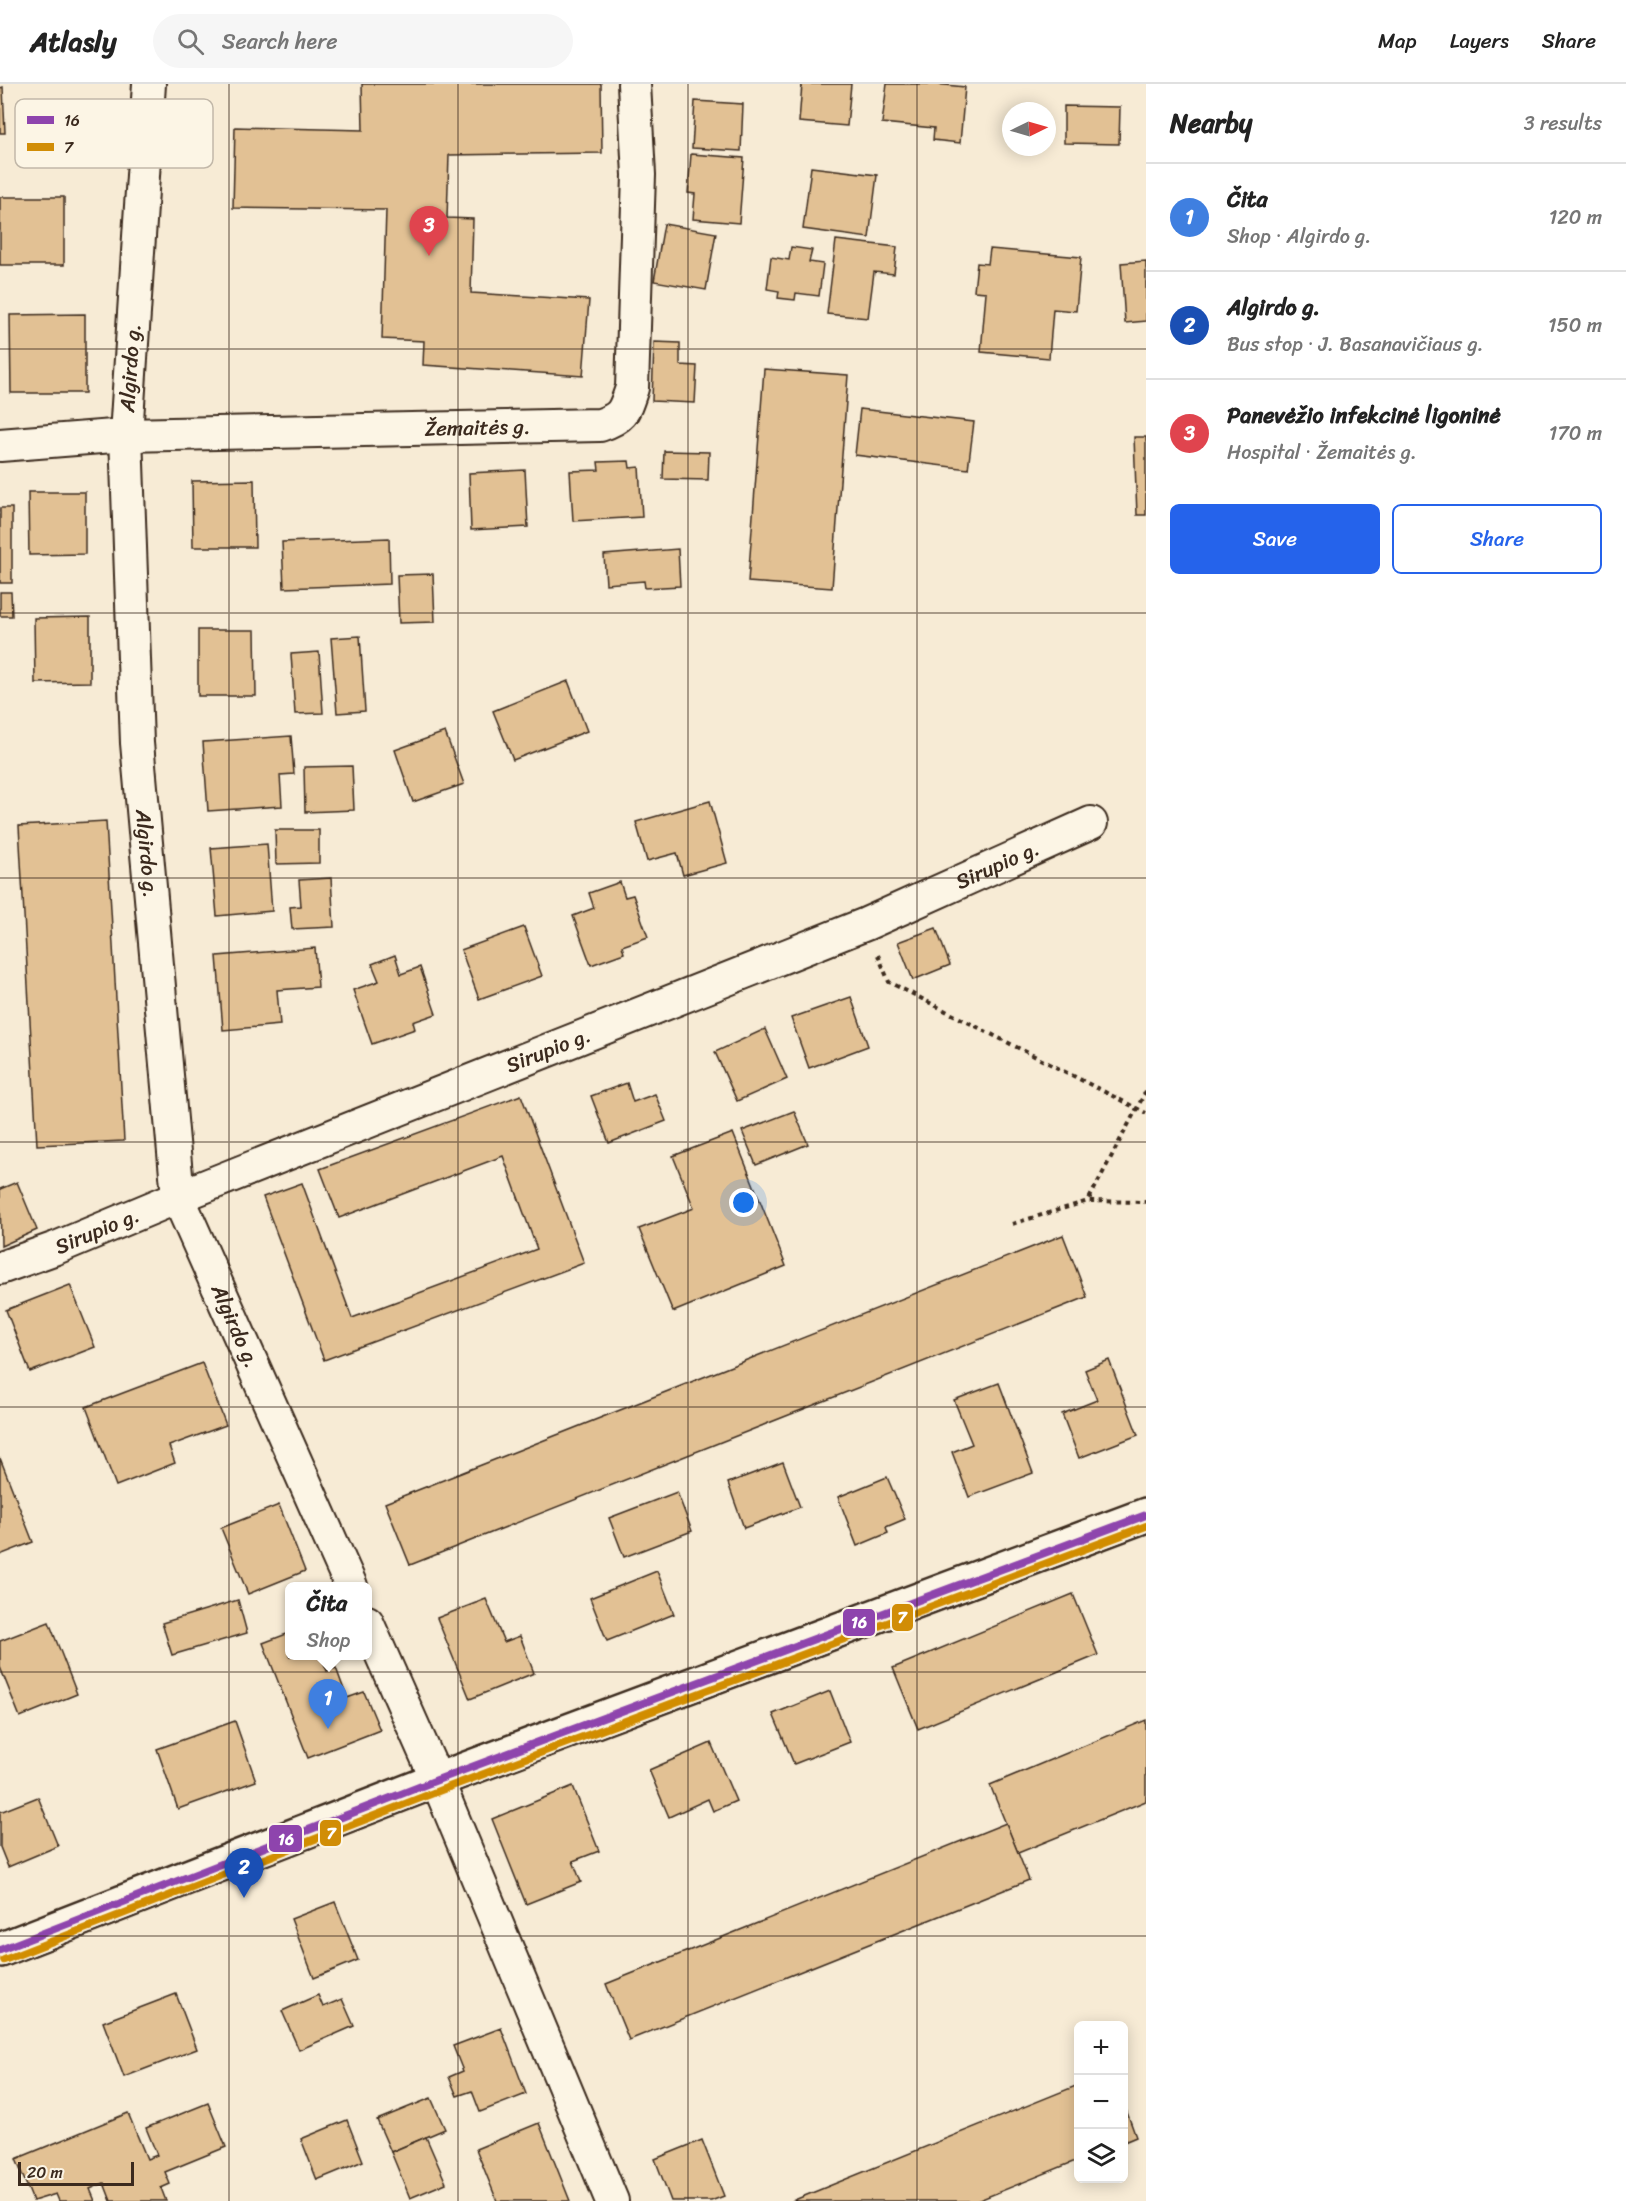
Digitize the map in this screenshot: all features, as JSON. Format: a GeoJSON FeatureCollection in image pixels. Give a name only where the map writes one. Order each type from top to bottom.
{"type":"FeatureCollection","features":[{"type":"Feature","properties":{"kind":"highway"},"geometry":{"type":"LineString","coordinates":[[0,1950],[437,1780],[1146,1515]]}},
{"type":"Feature","properties":{"kind":"street","name":"Algirdo g."},"geometry":{"type":"LineString","coordinates":[[148,99],[149,84]]}},
{"type":"Feature","properties":{"kind":"street","name":"Žemaitės g."},"geometry":{"type":"LineString","coordinates":[[0,445],[126,435],[600,425],[615,420],[625,410],[632,388],[639,175],[634,84]]}},
{"type":"Feature","properties":{"kind":"street","name":"Algirdo g."},"geometry":{"type":"LineString","coordinates":[[143,168],[126,435],[137,742],[178,1197],[349,1582]]}},
{"type":"Feature","properties":{"kind":"street","name":"Sirupio g."},"geometry":{"type":"LineString","coordinates":[[0,1268],[56,1248],[178,1197],[866,924],[1091,823]]}},
{"type":"Feature","properties":{"kind":"street"},"geometry":{"type":"LineString","coordinates":[[372,1633],[437,1780],[612,2201]]}},
{"type":"Feature","properties":{"kind":"path"},"geometry":{"type":"LineString","coordinates":[[866,924],[889,982],[1146,1113]]}},
{"type":"Feature","properties":{"kind":"path"},"geometry":{"type":"LineString","coordinates":[[1088,1201],[1146,1091]]}},
{"type":"Feature","properties":{"kind":"path"},"geometry":{"type":"LineString","coordinates":[[1012,1224],[1088,1201],[1146,1202]]}},
{"type":"Feature","properties":{"kind":"building"},"geometry":{"type":"Polygon","coordinates":[[[362,84],[601,84],[602,153],[449,155],[447,218],[473,219],[471,293],[589,300],[583,376],[423,365],[424,341],[382,339],[386,210],[233,208],[235,127],[363,130],[362,84]]]}},
{"type":"Feature","properties":{"kind":"building"},"geometry":{"type":"Polygon","coordinates":[[[802,84],[851,84],[847,126],[799,122],[802,84]]]}},
{"type":"Feature","properties":{"kind":"building"},"geometry":{"type":"Polygon","coordinates":[[[887,84],[935,84],[965,87],[960,143],[933,140],[934,128],[882,123],[887,84]]]}},
{"type":"Feature","properties":{"kind":"building"},"geometry":{"type":"Polygon","coordinates":[[[3,87],[5,133],[0,133],[0,88],[3,87]]]}},
{"type":"Feature","properties":{"kind":"building"},"geometry":{"type":"Polygon","coordinates":[[[695,101],[743,104],[741,151],[692,148],[695,101]]]}},
{"type":"Feature","properties":{"kind":"building"},"geometry":{"type":"Polygon","coordinates":[[[1064,106],[1120,107],[1119,144],[1064,143],[1064,106]]]}},
{"type":"Feature","properties":{"kind":"building"},"geometry":{"type":"Polygon","coordinates":[[[691,154],[744,158],[739,223],[693,219],[695,194],[688,193],[691,154]]]}},
{"type":"Feature","properties":{"kind":"building"},"geometry":{"type":"Polygon","coordinates":[[[811,167],[877,175],[869,238],[803,229],[811,167]]]}},
{"type":"Feature","properties":{"kind":"building"},"geometry":{"type":"Polygon","coordinates":[[[0,197],[64,197],[64,265],[0,265],[0,197]]]}},
{"type":"Feature","properties":{"kind":"building"},"geometry":{"type":"Polygon","coordinates":[[[664,224],[716,233],[706,290],[654,281],[664,224]]]}},
{"type":"Feature","properties":{"kind":"building"},"geometry":{"type":"Polygon","coordinates":[[[836,240],[897,247],[894,274],[874,272],[868,318],[827,314],[836,240]]]}},
{"type":"Feature","properties":{"kind":"building"},"geometry":{"type":"Polygon","coordinates":[[[791,247],[812,250],[809,262],[823,264],[819,296],[796,293],[795,300],[778,298],[779,291],[767,289],[771,257],[789,260],[791,247]]]}},
{"type":"Feature","properties":{"kind":"building"},"geometry":{"type":"Polygon","coordinates":[[[990,249],[1081,257],[1076,311],[1053,309],[1049,358],[981,352],[986,292],[974,291],[977,263],[988,264],[990,249]]]}},
{"type":"Feature","properties":{"kind":"building"},"geometry":{"type":"Polygon","coordinates":[[[1146,261],[1146,321],[1125,323],[1121,263],[1146,261]]]}},
{"type":"Feature","properties":{"kind":"building"},"geometry":{"type":"Polygon","coordinates":[[[85,314],[85,393],[11,393],[10,315],[85,314]]]}},
{"type":"Feature","properties":{"kind":"building"},"geometry":{"type":"Polygon","coordinates":[[[654,342],[680,343],[680,365],[697,366],[695,403],[652,401],[654,342]]]}},
{"type":"Feature","properties":{"kind":"building"},"geometry":{"type":"Polygon","coordinates":[[[764,369],[848,375],[832,588],[748,582],[764,369]]]}},
{"type":"Feature","properties":{"kind":"building"},"geometry":{"type":"Polygon","coordinates":[[[860,409],[974,422],[968,469],[855,455],[860,409]]]}},
{"type":"Feature","properties":{"kind":"building"},"geometry":{"type":"Polygon","coordinates":[[[1134,437],[1146,437],[1146,515],[1137,515],[1134,437]]]}},
{"type":"Feature","properties":{"kind":"building"},"geometry":{"type":"Polygon","coordinates":[[[664,451],[709,452],[708,480],[663,479],[664,451]]]}},
{"type":"Feature","properties":{"kind":"building"},"geometry":{"type":"Polygon","coordinates":[[[629,461],[630,468],[639,467],[642,517],[573,521],[570,471],[599,470],[598,462],[629,461]]]}},
{"type":"Feature","properties":{"kind":"building"},"geometry":{"type":"Polygon","coordinates":[[[525,470],[528,527],[471,530],[469,473],[525,470]]]}},
{"type":"Feature","properties":{"kind":"building"},"geometry":{"type":"Polygon","coordinates":[[[254,480],[255,547],[193,547],[192,481],[254,480]]]}},
{"type":"Feature","properties":{"kind":"building"},"geometry":{"type":"Polygon","coordinates":[[[28,492],[85,492],[85,554],[29,555],[28,492]]]}},
{"type":"Feature","properties":{"kind":"building"},"geometry":{"type":"Polygon","coordinates":[[[0,508],[12,508],[12,583],[0,583],[0,508]]]}},
{"type":"Feature","properties":{"kind":"building"},"geometry":{"type":"Polygon","coordinates":[[[389,538],[390,584],[284,588],[282,542],[389,538]]]}},
{"type":"Feature","properties":{"kind":"building"},"geometry":{"type":"Polygon","coordinates":[[[678,549],[680,586],[645,588],[644,581],[606,584],[604,555],[678,549]]]}},
{"type":"Feature","properties":{"kind":"building"},"geometry":{"type":"Polygon","coordinates":[[[433,574],[435,622],[399,623],[397,575],[433,574]]]}},
{"type":"Feature","properties":{"kind":"building"},"geometry":{"type":"Polygon","coordinates":[[[0,592],[11,592],[12,616],[0,616],[0,592]]]}},
{"type":"Feature","properties":{"kind":"building"},"geometry":{"type":"Polygon","coordinates":[[[90,617],[90,682],[35,683],[34,618],[90,617]]]}},
{"type":"Feature","properties":{"kind":"building"},"geometry":{"type":"Polygon","coordinates":[[[198,630],[255,630],[256,696],[198,696],[198,630]]]}},
{"type":"Feature","properties":{"kind":"building"},"geometry":{"type":"Polygon","coordinates":[[[360,636],[365,711],[337,713],[331,638],[360,636]]]}},
{"type":"Feature","properties":{"kind":"building"},"geometry":{"type":"Polygon","coordinates":[[[319,652],[323,713],[295,714],[291,654],[319,652]]]}},
{"type":"Feature","properties":{"kind":"building"},"geometry":{"type":"Polygon","coordinates":[[[568,681],[587,731],[513,760],[493,711],[568,681]]]}},
{"type":"Feature","properties":{"kind":"building"},"geometry":{"type":"Polygon","coordinates":[[[445,732],[464,784],[413,802],[395,750],[445,732]]]}},
{"type":"Feature","properties":{"kind":"building"},"geometry":{"type":"Polygon","coordinates":[[[291,736],[294,774],[280,775],[282,806],[208,811],[203,742],[291,736]]]}},
{"type":"Feature","properties":{"kind":"building"},"geometry":{"type":"Polygon","coordinates":[[[352,766],[354,810],[305,812],[304,767],[352,766]]]}},
{"type":"Feature","properties":{"kind":"building"},"geometry":{"type":"Polygon","coordinates":[[[710,801],[727,863],[683,875],[677,853],[647,861],[636,822],[710,801]]]}},
{"type":"Feature","properties":{"kind":"building"},"geometry":{"type":"Polygon","coordinates":[[[106,821],[124,1141],[37,1145],[19,826],[106,821]]]}},
{"type":"Feature","properties":{"kind":"building"},"geometry":{"type":"Polygon","coordinates":[[[275,830],[319,830],[319,863],[276,864],[275,830]]]}},
{"type":"Feature","properties":{"kind":"building"},"geometry":{"type":"Polygon","coordinates":[[[267,844],[272,911],[217,916],[211,848],[267,844]]]}},
{"type":"Feature","properties":{"kind":"building"},"geometry":{"type":"Polygon","coordinates":[[[331,878],[334,927],[292,929],[290,907],[301,906],[299,880],[331,878]]]}},
{"type":"Feature","properties":{"kind":"building"},"geometry":{"type":"Polygon","coordinates":[[[620,882],[625,897],[633,895],[648,937],[622,946],[624,953],[591,965],[573,916],[594,908],[589,893],[620,882]]]}},
{"type":"Feature","properties":{"kind":"building"},"geometry":{"type":"Polygon","coordinates":[[[524,927],[542,976],[479,999],[461,950],[524,927]]]}},
{"type":"Feature","properties":{"kind":"building"},"geometry":{"type":"Polygon","coordinates":[[[936,928],[950,965],[913,980],[898,942],[936,928]]]}},
{"type":"Feature","properties":{"kind":"building"},"geometry":{"type":"Polygon","coordinates":[[[315,948],[318,987],[277,990],[280,1025],[223,1030],[217,956],[315,948]]]}},
{"type":"Feature","properties":{"kind":"building"},"geometry":{"type":"Polygon","coordinates":[[[395,955],[401,974],[420,967],[436,1014],[413,1022],[415,1029],[372,1044],[353,990],[379,981],[372,964],[395,955]]]}},
{"type":"Feature","properties":{"kind":"building"},"geometry":{"type":"Polygon","coordinates":[[[851,997],[868,1046],[809,1068],[791,1018],[851,997]]]}},
{"type":"Feature","properties":{"kind":"building"},"geometry":{"type":"Polygon","coordinates":[[[765,1029],[787,1079],[737,1101],[715,1052],[765,1029]]]}},
{"type":"Feature","properties":{"kind":"building"},"geometry":{"type":"Polygon","coordinates":[[[627,1083],[633,1102],[655,1094],[666,1121],[609,1143],[591,1096],[627,1083]]]}},
{"type":"Feature","properties":{"kind":"building"},"geometry":{"type":"Polygon","coordinates":[[[521,1095],[584,1263],[324,1360],[263,1197],[302,1183],[352,1318],[537,1249],[503,1156],[339,1218],[320,1169],[521,1095]]]}},
{"type":"Feature","properties":{"kind":"building"},"geometry":{"type":"Polygon","coordinates":[[[794,1111],[808,1144],[756,1165],[742,1131],[794,1111]]]}},
{"type":"Feature","properties":{"kind":"building"},"geometry":{"type":"Polygon","coordinates":[[[733,1133],[786,1266],[673,1312],[639,1229],[694,1208],[673,1156],[733,1133]]]}},
{"type":"Feature","properties":{"kind":"building"},"geometry":{"type":"Polygon","coordinates":[[[17,1182],[37,1230],[1,1246],[0,1189],[17,1182]]]}},
{"type":"Feature","properties":{"kind":"building"},"geometry":{"type":"Polygon","coordinates":[[[1063,1235],[1087,1297],[410,1565],[385,1503],[1063,1235]]]}},
{"type":"Feature","properties":{"kind":"building"},"geometry":{"type":"Polygon","coordinates":[[[70,1285],[95,1347],[30,1372],[6,1310],[70,1285]]]}},
{"type":"Feature","properties":{"kind":"building"},"geometry":{"type":"Polygon","coordinates":[[[1109,1360],[1138,1435],[1079,1458],[1062,1414],[1097,1400],[1085,1370],[1109,1360]]]}},
{"type":"Feature","properties":{"kind":"building"},"geometry":{"type":"Polygon","coordinates":[[[202,1363],[226,1425],[169,1446],[175,1463],[116,1486],[86,1407],[202,1363]]]}},
{"type":"Feature","properties":{"kind":"building"},"geometry":{"type":"Polygon","coordinates":[[[999,1383],[1033,1473],[969,1497],[952,1452],[972,1444],[954,1400],[999,1383]]]}},
{"type":"Feature","properties":{"kind":"building"},"geometry":{"type":"Polygon","coordinates":[[[0,1458],[33,1542],[0,1555],[0,1458]]]}},
{"type":"Feature","properties":{"kind":"building"},"geometry":{"type":"Polygon","coordinates":[[[783,1462],[800,1507],[744,1528],[728,1483],[783,1462]]]}},
{"type":"Feature","properties":{"kind":"building"},"geometry":{"type":"Polygon","coordinates":[[[887,1477],[905,1519],[886,1527],[888,1533],[857,1546],[838,1497],[887,1477]]]}},
{"type":"Feature","properties":{"kind":"building"},"geometry":{"type":"Polygon","coordinates":[[[677,1492],[692,1531],[624,1557],[609,1518],[677,1492]]]}},
{"type":"Feature","properties":{"kind":"building"},"geometry":{"type":"Polygon","coordinates":[[[279,1505],[305,1571],[248,1594],[221,1528],[279,1505]]]}},
{"type":"Feature","properties":{"kind":"building"},"geometry":{"type":"Polygon","coordinates":[[[657,1571],[674,1614],[607,1641],[590,1598],[657,1571]]]}},
{"type":"Feature","properties":{"kind":"building"},"geometry":{"type":"Polygon","coordinates":[[[1073,1594],[1098,1655],[918,1729],[893,1668],[1073,1594]]]}},
{"type":"Feature","properties":{"kind":"building"},"geometry":{"type":"Polygon","coordinates":[[[486,1599],[504,1642],[520,1636],[534,1673],[470,1699],[437,1618],[486,1599]]]}},
{"type":"Feature","properties":{"kind":"building"},"geometry":{"type":"Polygon","coordinates":[[[238,1600],[247,1633],[172,1655],[162,1623],[238,1600]]]}},
{"type":"Feature","properties":{"kind":"building"},"geometry":{"type":"Polygon","coordinates":[[[49,1622],[77,1694],[20,1717],[0,1667],[0,1641],[49,1622]]]}},
{"type":"Feature","properties":{"kind":"building"},"geometry":{"type":"Polygon","coordinates":[[[285,1635],[285,1660],[323,1660],[327,1671],[336,1668],[347,1698],[364,1692],[380,1730],[308,1758],[263,1643],[285,1635]]]}},
{"type":"Feature","properties":{"kind":"building"},"geometry":{"type":"Polygon","coordinates":[[[830,1691],[850,1742],[794,1764],[773,1714],[830,1691]]]}},
{"type":"Feature","properties":{"kind":"building"},"geometry":{"type":"Polygon","coordinates":[[[1146,1720],[1146,1801],[1018,1853],[990,1785],[1146,1720]]]}},
{"type":"Feature","properties":{"kind":"building"},"geometry":{"type":"Polygon","coordinates":[[[235,1721],[256,1781],[178,1809],[157,1749],[235,1721]]]}},
{"type":"Feature","properties":{"kind":"building"},"geometry":{"type":"Polygon","coordinates":[[[711,1743],[736,1801],[713,1811],[708,1799],[669,1817],[649,1770],[711,1743]]]}},
{"type":"Feature","properties":{"kind":"building"},"geometry":{"type":"Polygon","coordinates":[[[573,1786],[599,1851],[573,1861],[581,1882],[526,1904],[492,1819],[573,1786]]]}},
{"type":"Feature","properties":{"kind":"building"},"geometry":{"type":"Polygon","coordinates":[[[38,1797],[58,1846],[8,1867],[0,1847],[0,1812],[38,1797]]]}},
{"type":"Feature","properties":{"kind":"building"},"geometry":{"type":"Polygon","coordinates":[[[1006,1823],[1029,1880],[629,2040],[606,1984],[1006,1823]]]}},
{"type":"Feature","properties":{"kind":"building"},"geometry":{"type":"Polygon","coordinates":[[[335,1902],[358,1960],[314,1978],[291,1919],[335,1902]]]}},
{"type":"Feature","properties":{"kind":"building"},"geometry":{"type":"Polygon","coordinates":[[[176,1994],[197,2049],[124,2077],[103,2022],[176,1994]]]}},
{"type":"Feature","properties":{"kind":"building"},"geometry":{"type":"Polygon","coordinates":[[[318,1995],[323,2007],[342,1999],[354,2026],[299,2050],[282,2011],[318,1995]]]}},
{"type":"Feature","properties":{"kind":"building"},"geometry":{"type":"Polygon","coordinates":[[[501,2028],[526,2094],[480,2112],[472,2091],[457,2096],[449,2077],[463,2071],[453,2046],[501,2028]]]}},
{"type":"Feature","properties":{"kind":"building"},"geometry":{"type":"Polygon","coordinates":[[[1074,2087],[1074,2162],[977,2201],[792,2201],[1074,2087]]]}},
{"type":"Feature","properties":{"kind":"building"},"geometry":{"type":"Polygon","coordinates":[[[431,2098],[445,2129],[391,2152],[377,2120],[431,2098]]]}},
{"type":"Feature","properties":{"kind":"building"},"geometry":{"type":"Polygon","coordinates":[[[208,2103],[226,2147],[165,2172],[170,2184],[161,2188],[166,2201],[111,2201],[104,2183],[90,2189],[95,2201],[59,2201],[56,2194],[33,2201],[16,2159],[128,2113],[147,2159],[157,2155],[146,2128],[208,2103]]]}},
{"type":"Feature","properties":{"kind":"building"},"geometry":{"type":"Polygon","coordinates":[[[1128,2115],[1136,2137],[1128,2140],[1128,2115]]]}},
{"type":"Feature","properties":{"kind":"building"},"geometry":{"type":"Polygon","coordinates":[[[347,2120],[363,2161],[317,2180],[301,2139],[347,2120]]]}},
{"type":"Feature","properties":{"kind":"building"},"geometry":{"type":"Polygon","coordinates":[[[539,2123],[570,2201],[497,2201],[476,2149],[539,2123]]]}},
{"type":"Feature","properties":{"kind":"building"},"geometry":{"type":"Polygon","coordinates":[[[426,2137],[446,2183],[410,2198],[391,2152],[426,2137]]]}},
{"type":"Feature","properties":{"kind":"building"},"geometry":{"type":"Polygon","coordinates":[[[702,2140],[724,2196],[711,2201],[671,2201],[655,2159],[702,2140]]]}},
{"type":"Feature","properties":{"kind":"transit line","name":"16"},"geometry":{"type":"LineString","coordinates":[[0,1950],[437,1780],[1146,1515]]}},
{"type":"Feature","properties":{"kind":"transit line","name":"7"},"geometry":{"type":"LineString","coordinates":[[4,1960],[441,1790],[1146,1526]]}},
{"type":"Feature","properties":{"kind":"place","name":"Panevėžio infekcinė ligoninė"},"geometry":{"type":"Point","coordinates":[429,256]}},
{"type":"Feature","properties":{"kind":"place","name":"Čita"},"geometry":{"type":"Point","coordinates":[328,1729]}},
{"type":"Feature","properties":{"kind":"place","name":"Algirdo g."},"geometry":{"type":"Point","coordinates":[244,1898]}}]}
